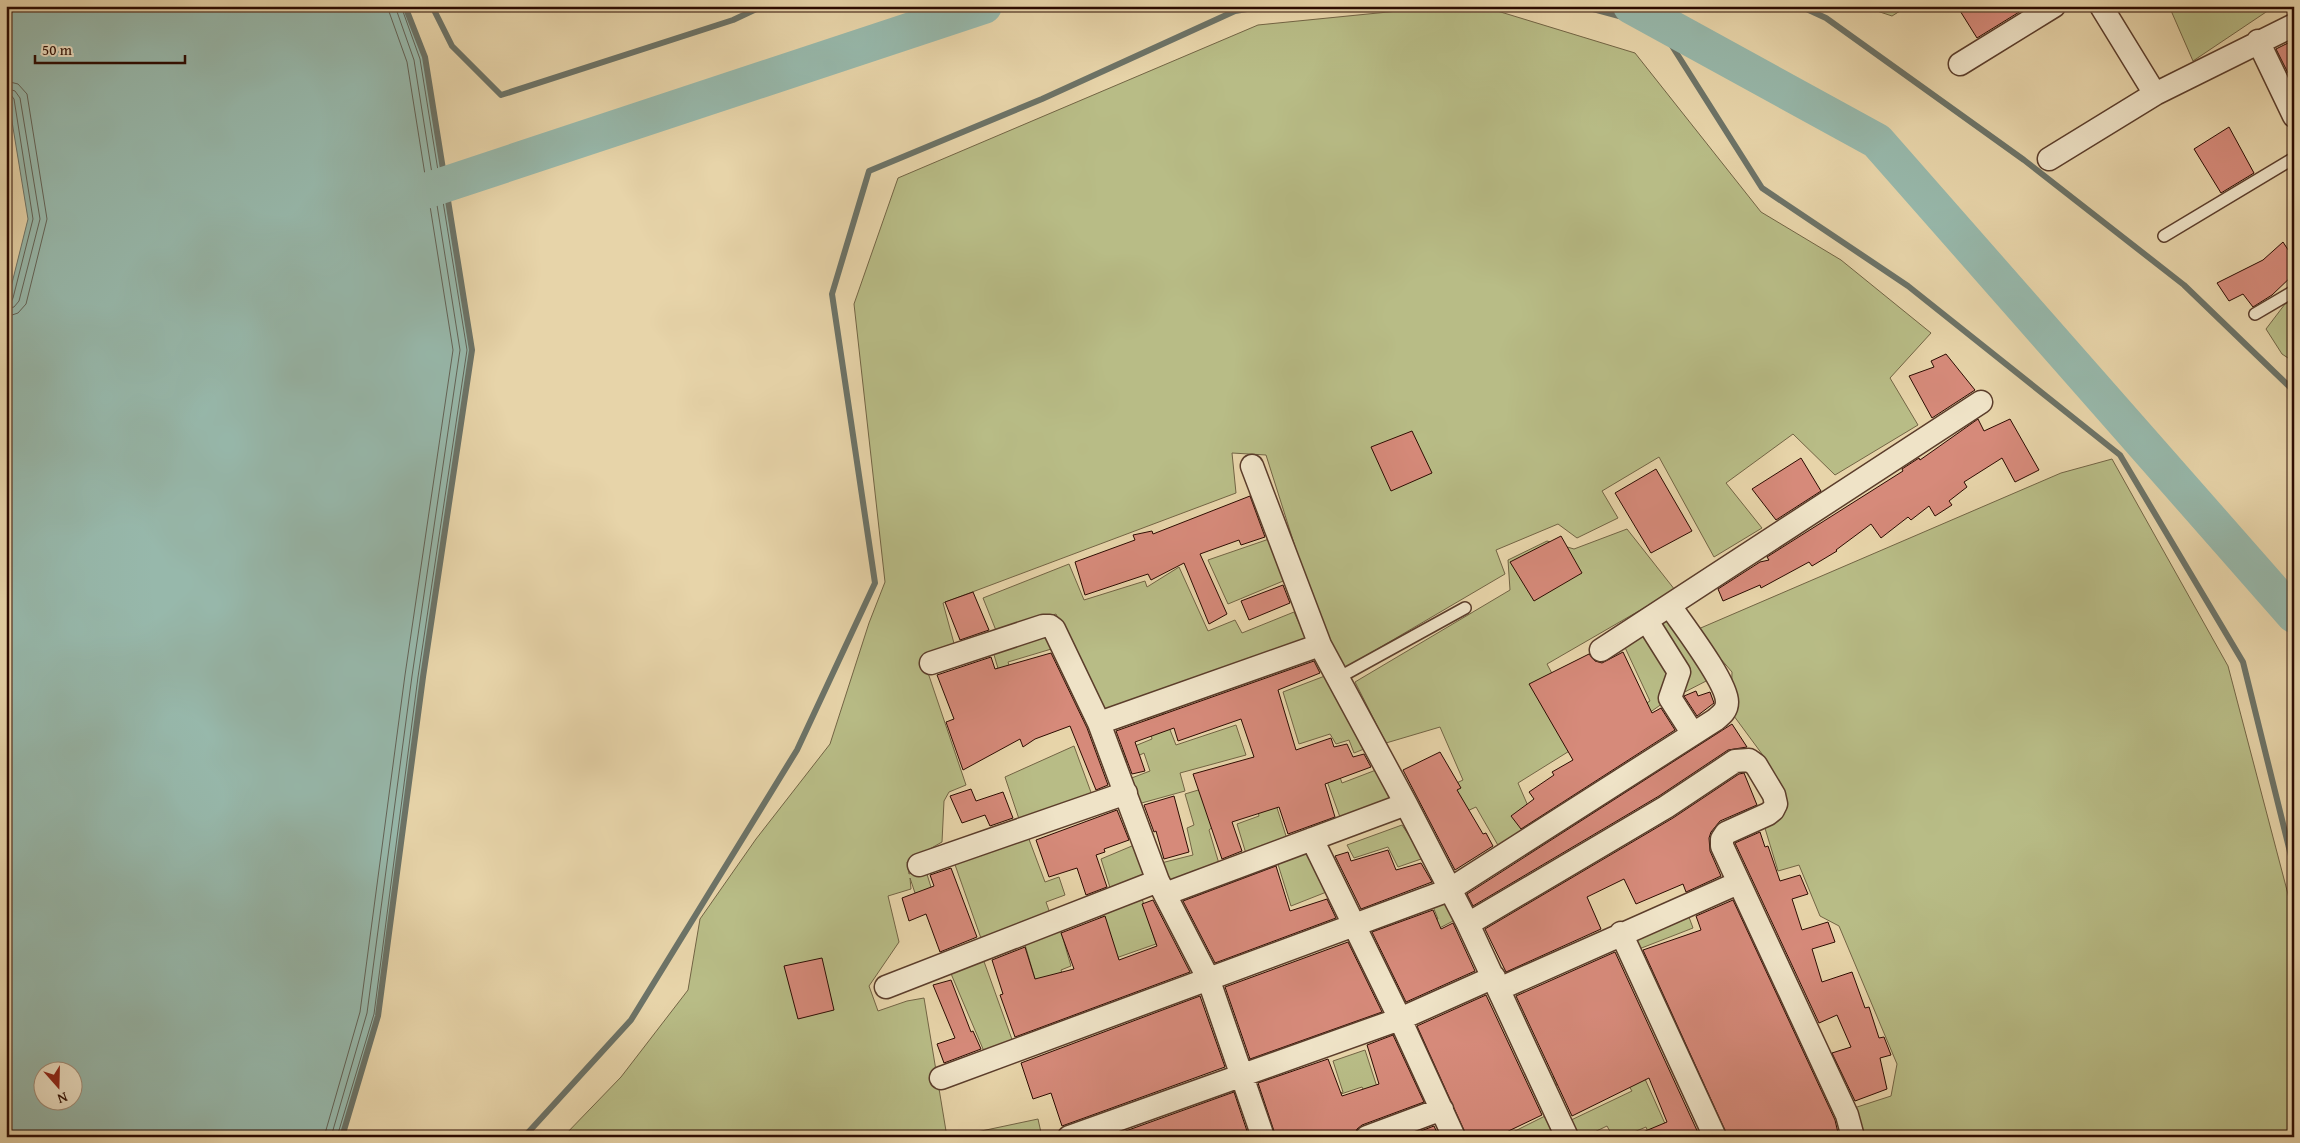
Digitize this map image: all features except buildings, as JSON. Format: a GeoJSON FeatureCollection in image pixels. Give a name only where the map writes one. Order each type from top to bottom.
{"type":"FeatureCollection","features":[{"type":"Feature","properties":{"kind":"street"},"geometry":{"type":"LineString","coordinates":[[1960,64],[2054,6]]}},
{"type":"Feature","properties":{"kind":"street"},"geometry":{"type":"LineString","coordinates":[[2101,6],[2155,94]]}},
{"type":"Feature","properties":{"kind":"street"},"geometry":{"type":"LineString","coordinates":[[2049,159],[2155,94],[2258,41],[2294,25]]}},
{"type":"Feature","properties":{"kind":"street"},"geometry":{"type":"LineString","coordinates":[[2258,41],[2294,116]]}},
{"type":"Feature","properties":{"kind":"street"},"geometry":{"type":"LineString","coordinates":[[1600,650],[1981,402]]}},
{"type":"Feature","properties":{"kind":"street"},"geometry":{"type":"LineString","coordinates":[[1252,466],[1320,645],[1468,924],[1567,1137]]}},
{"type":"Feature","properties":{"kind":"street"},"geometry":{"type":"LineString","coordinates":[[941,1078],[1449,890],[1693,734],[1725,711],[1726,695],[1722,684],[1670,606]]}},
{"type":"Feature","properties":{"kind":"street"},"geometry":{"type":"LineString","coordinates":[[1647,621],[1679,672],[1670,698],[1693,734]]}},
{"type":"Feature","properties":{"kind":"street"},"geometry":{"type":"LineString","coordinates":[[931,663],[1043,626],[1050,626],[1058,634],[1099,724],[1161,887],[1208,978],[1263,1137]]}},
{"type":"Feature","properties":{"kind":"street"},"geometry":{"type":"LineString","coordinates":[[1099,724],[1320,645]]}},
{"type":"Feature","properties":{"kind":"street"},"geometry":{"type":"LineString","coordinates":[[1468,924],[1666,807],[1735,761],[1749,760],[1756,765],[1774,795],[1776,804],[1768,814],[1726,833],[1722,839],[1722,846],[1847,1115],[1853,1137]]}},
{"type":"Feature","properties":{"kind":"street"},"geometry":{"type":"LineString","coordinates":[[920,865],[1126,793]]}},
{"type":"Feature","properties":{"kind":"street"},"geometry":{"type":"LineString","coordinates":[[886,987],[1161,887],[1312,840],[1406,804]]}},
{"type":"Feature","properties":{"kind":"street"},"geometry":{"type":"LineString","coordinates":[[1312,840],[1400,1019],[1454,1137]]}},
{"type":"Feature","properties":{"kind":"street"},"geometry":{"type":"LineString","coordinates":[[1069,1137],[1497,983],[1738,883]]}},
{"type":"Feature","properties":{"kind":"street"},"geometry":{"type":"LineString","coordinates":[[1621,933],[1715,1137]]}},
{"type":"Feature","properties":{"kind":"street"},"geometry":{"type":"LineString","coordinates":[[1373,1136],[1442,1109]]}},
{"type":"Feature","properties":{"kind":"lane"},"geometry":{"type":"LineString","coordinates":[[2164,236],[2294,158]]}},
{"type":"Feature","properties":{"kind":"lane"},"geometry":{"type":"LineString","coordinates":[[2255,314],[2294,291]]}},
{"type":"Feature","properties":{"kind":"lane"},"geometry":{"type":"LineString","coordinates":[[1338,678],[1464,608]]}},
{"type":"Feature","properties":{"kind":"green space"},"geometry":{"type":"Polygon","coordinates":[[[1448,6],[1481,6],[1635,53],[1761,212],[1841,260],[1931,333],[1890,378],[1918,425],[1835,475],[1793,434],[1726,483],[1762,528],[1714,557],[1659,457],[1602,491],[1618,518],[1577,538],[1558,524],[1496,550],[1505,574],[1345,668],[1325,641],[1266,455],[1232,453],[1236,493],[943,603],[955,647],[923,658],[966,785],[949,792],[944,801],[942,842],[907,862],[909,874],[925,868],[937,906],[923,892],[915,893],[910,878],[911,889],[888,896],[899,942],[869,986],[878,1011],[907,1001],[924,998],[947,1137],[563,1137],[621,1077],[688,990],[700,919],[756,839],[830,744],[869,623],[885,582],[854,304],[898,178],[1258,25],[1448,6]]]}},
{"type":"Feature","properties":{"kind":"green space"},"geometry":{"type":"Polygon","coordinates":[[[1862,6],[1908,6],[1892,16],[1862,6]]]}},
{"type":"Feature","properties":{"kind":"green space"},"geometry":{"type":"Polygon","coordinates":[[[2169,6],[2275,6],[2193,61],[2169,6]]]}},
{"type":"Feature","properties":{"kind":"green space"},"geometry":{"type":"Polygon","coordinates":[[[2294,300],[2294,362],[2282,354],[2266,329],[2285,304],[2294,300]]]}},
{"type":"Feature","properties":{"kind":"green space"},"geometry":{"type":"Polygon","coordinates":[[[2112,459],[2228,666],[2294,917],[2294,1137],[1864,1137],[1854,1108],[1891,1096],[1897,1064],[1839,926],[1820,916],[1799,865],[1778,871],[1764,825],[1780,804],[1762,754],[1731,712],[1732,672],[1696,630],[2061,473],[2112,459]]]}},
{"type":"Feature","properties":{"kind":"green space"},"geometry":{"type":"Polygon","coordinates":[[[1627,529],[1675,590],[1547,664],[1587,740],[1518,783],[1535,822],[1499,847],[1476,807],[1434,826],[1425,798],[1463,780],[1440,727],[1386,743],[1355,682],[1510,590],[1508,560],[1547,541],[1574,549],[1627,529]]]}},
{"type":"Feature","properties":{"kind":"green space"},"geometry":{"type":"Polygon","coordinates":[[[1272,538],[1288,579],[1228,604],[1208,560],[1272,538]]]}},
{"type":"Feature","properties":{"kind":"green space"},"geometry":{"type":"Polygon","coordinates":[[[1069,564],[1084,600],[1145,581],[1147,587],[1179,567],[1208,631],[1235,620],[1242,633],[1294,612],[1306,638],[1103,717],[1056,614],[997,633],[983,598],[1069,564]]]}},
{"type":"Feature","properties":{"kind":"green space"},"geometry":{"type":"Polygon","coordinates":[[[1669,611],[1712,678],[1675,697],[1652,622],[1669,611]]]}},
{"type":"Feature","properties":{"kind":"green space"},"geometry":{"type":"Polygon","coordinates":[[[1646,626],[1675,673],[1666,701],[1625,730],[1602,728],[1650,701],[1622,641],[1646,626]]]}},
{"type":"Feature","properties":{"kind":"green space"},"geometry":{"type":"Polygon","coordinates":[[[1046,631],[1058,647],[1008,662],[1013,678],[1002,682],[992,648],[1046,631]]]}},
{"type":"Feature","properties":{"kind":"green space"},"geometry":{"type":"Polygon","coordinates":[[[1330,674],[1369,747],[1354,753],[1349,740],[1336,744],[1330,734],[1299,744],[1283,692],[1330,674]]]}},
{"type":"Feature","properties":{"kind":"green space"},"geometry":{"type":"Polygon","coordinates":[[[1161,707],[1176,745],[1236,725],[1246,755],[1180,773],[1185,791],[1138,804],[1129,779],[1150,771],[1144,753],[1121,764],[1120,752],[1152,739],[1146,711],[1161,707]]]}},
{"type":"Feature","properties":{"kind":"green space"},"geometry":{"type":"Polygon","coordinates":[[[1074,746],[1092,795],[1019,819],[1005,777],[1074,746]]]}},
{"type":"Feature","properties":{"kind":"green space"},"geometry":{"type":"Polygon","coordinates":[[[1260,755],[1287,839],[1247,857],[1237,824],[1259,816],[1244,762],[1260,755]]]}},
{"type":"Feature","properties":{"kind":"green space"},"geometry":{"type":"Polygon","coordinates":[[[1336,766],[1342,783],[1376,770],[1395,802],[1341,820],[1323,770],[1336,766]]]}},
{"type":"Feature","properties":{"kind":"green space"},"geometry":{"type":"Polygon","coordinates":[[[1205,788],[1215,825],[1209,830],[1220,867],[1170,887],[1161,863],[1193,855],[1187,828],[1194,825],[1185,794],[1205,788]]]}},
{"type":"Feature","properties":{"kind":"green space"},"geometry":{"type":"Polygon","coordinates":[[[1402,825],[1424,858],[1398,867],[1388,847],[1354,858],[1347,845],[1402,825]]]}},
{"type":"Feature","properties":{"kind":"green space"},"geometry":{"type":"Polygon","coordinates":[[[1027,834],[1045,882],[1059,877],[1065,895],[1046,902],[1052,919],[983,944],[953,859],[1027,834]]]}},
{"type":"Feature","properties":{"kind":"green space"},"geometry":{"type":"Polygon","coordinates":[[[1139,843],[1151,879],[1112,894],[1101,859],[1139,843]]]}},
{"type":"Feature","properties":{"kind":"green space"},"geometry":{"type":"Polygon","coordinates":[[[1309,844],[1329,891],[1291,906],[1276,858],[1309,844]]]}},
{"type":"Feature","properties":{"kind":"green space"},"geometry":{"type":"Polygon","coordinates":[[[1140,892],[1156,944],[1116,958],[1097,908],[1140,892]]]}},
{"type":"Feature","properties":{"kind":"green space"},"geometry":{"type":"Polygon","coordinates":[[[1445,894],[1455,920],[1399,949],[1392,935],[1438,919],[1430,899],[1445,894]]]}},
{"type":"Feature","properties":{"kind":"green space"},"geometry":{"type":"Polygon","coordinates":[[[1686,909],[1693,928],[1639,949],[1633,931],[1686,909]]]}},
{"type":"Feature","properties":{"kind":"green space"},"geometry":{"type":"Polygon","coordinates":[[[1059,925],[1071,966],[1061,970],[1064,980],[1038,989],[1023,938],[1059,925]]]}},
{"type":"Feature","properties":{"kind":"green space"},"geometry":{"type":"Polygon","coordinates":[[[982,956],[1014,1045],[986,1056],[949,969],[982,956]]]}},
{"type":"Feature","properties":{"kind":"green space"},"geometry":{"type":"Polygon","coordinates":[[[1624,1048],[1645,1079],[1671,1137],[1650,1137],[1646,1127],[1622,1137],[1613,1137],[1607,1126],[1584,1137],[1573,1137],[1567,1122],[1632,1091],[1613,1061],[1551,1087],[1546,1080],[1624,1048]]]}},
{"type":"Feature","properties":{"kind":"green space"},"geometry":{"type":"Polygon","coordinates":[[[1365,1050],[1378,1090],[1366,1095],[1362,1087],[1305,1106],[1343,1092],[1333,1061],[1365,1050]]]}},
{"type":"Feature","properties":{"kind":"green space"},"geometry":{"type":"Polygon","coordinates":[[[1547,1115],[1557,1137],[1503,1137],[1547,1115]]]}},
{"type":"Feature","properties":{"kind":"green space"},"geometry":{"type":"Polygon","coordinates":[[[1038,1119],[1042,1137],[953,1137],[1038,1119]]]}},
{"type":"Feature","properties":{"kind":"water"},"geometry":{"type":"Polygon","coordinates":[[[6,6],[405,6],[425,57],[472,350],[423,677],[378,1016],[342,1137],[6,1137],[6,307],[28,219],[6,85],[6,6]]]}},
{"type":"Feature","properties":{"kind":"waterway"},"geometry":{"type":"LineString","coordinates":[[342,1137],[378,1016],[423,677],[472,350],[425,57],[405,6]]}},
{"type":"Feature","properties":{"kind":"waterway"},"geometry":{"type":"LineString","coordinates":[[432,6],[452,46],[501,95],[733,20],[763,6]]}},
{"type":"Feature","properties":{"kind":"waterway"},"geometry":{"type":"LineString","coordinates":[[398,200],[984,6]]}},
{"type":"Feature","properties":{"kind":"waterway"},"geometry":{"type":"LineString","coordinates":[[524,1137],[631,1020],[797,750],[875,583],[832,294],[869,171],[1042,99],[1235,11],[1265,6]]}},
{"type":"Feature","properties":{"kind":"waterway"},"geometry":{"type":"LineString","coordinates":[[1582,6],[1660,27],[1762,188],[1908,286],[2120,455],[2243,662],[2294,868]]}},
{"type":"Feature","properties":{"kind":"waterway"},"geometry":{"type":"LineString","coordinates":[[1631,6],[1877,141],[2294,615]]}},
{"type":"Feature","properties":{"kind":"waterway"},"geometry":{"type":"LineString","coordinates":[[1800,6],[1826,18],[2024,160],[2184,285],[2294,391]]}}]}
